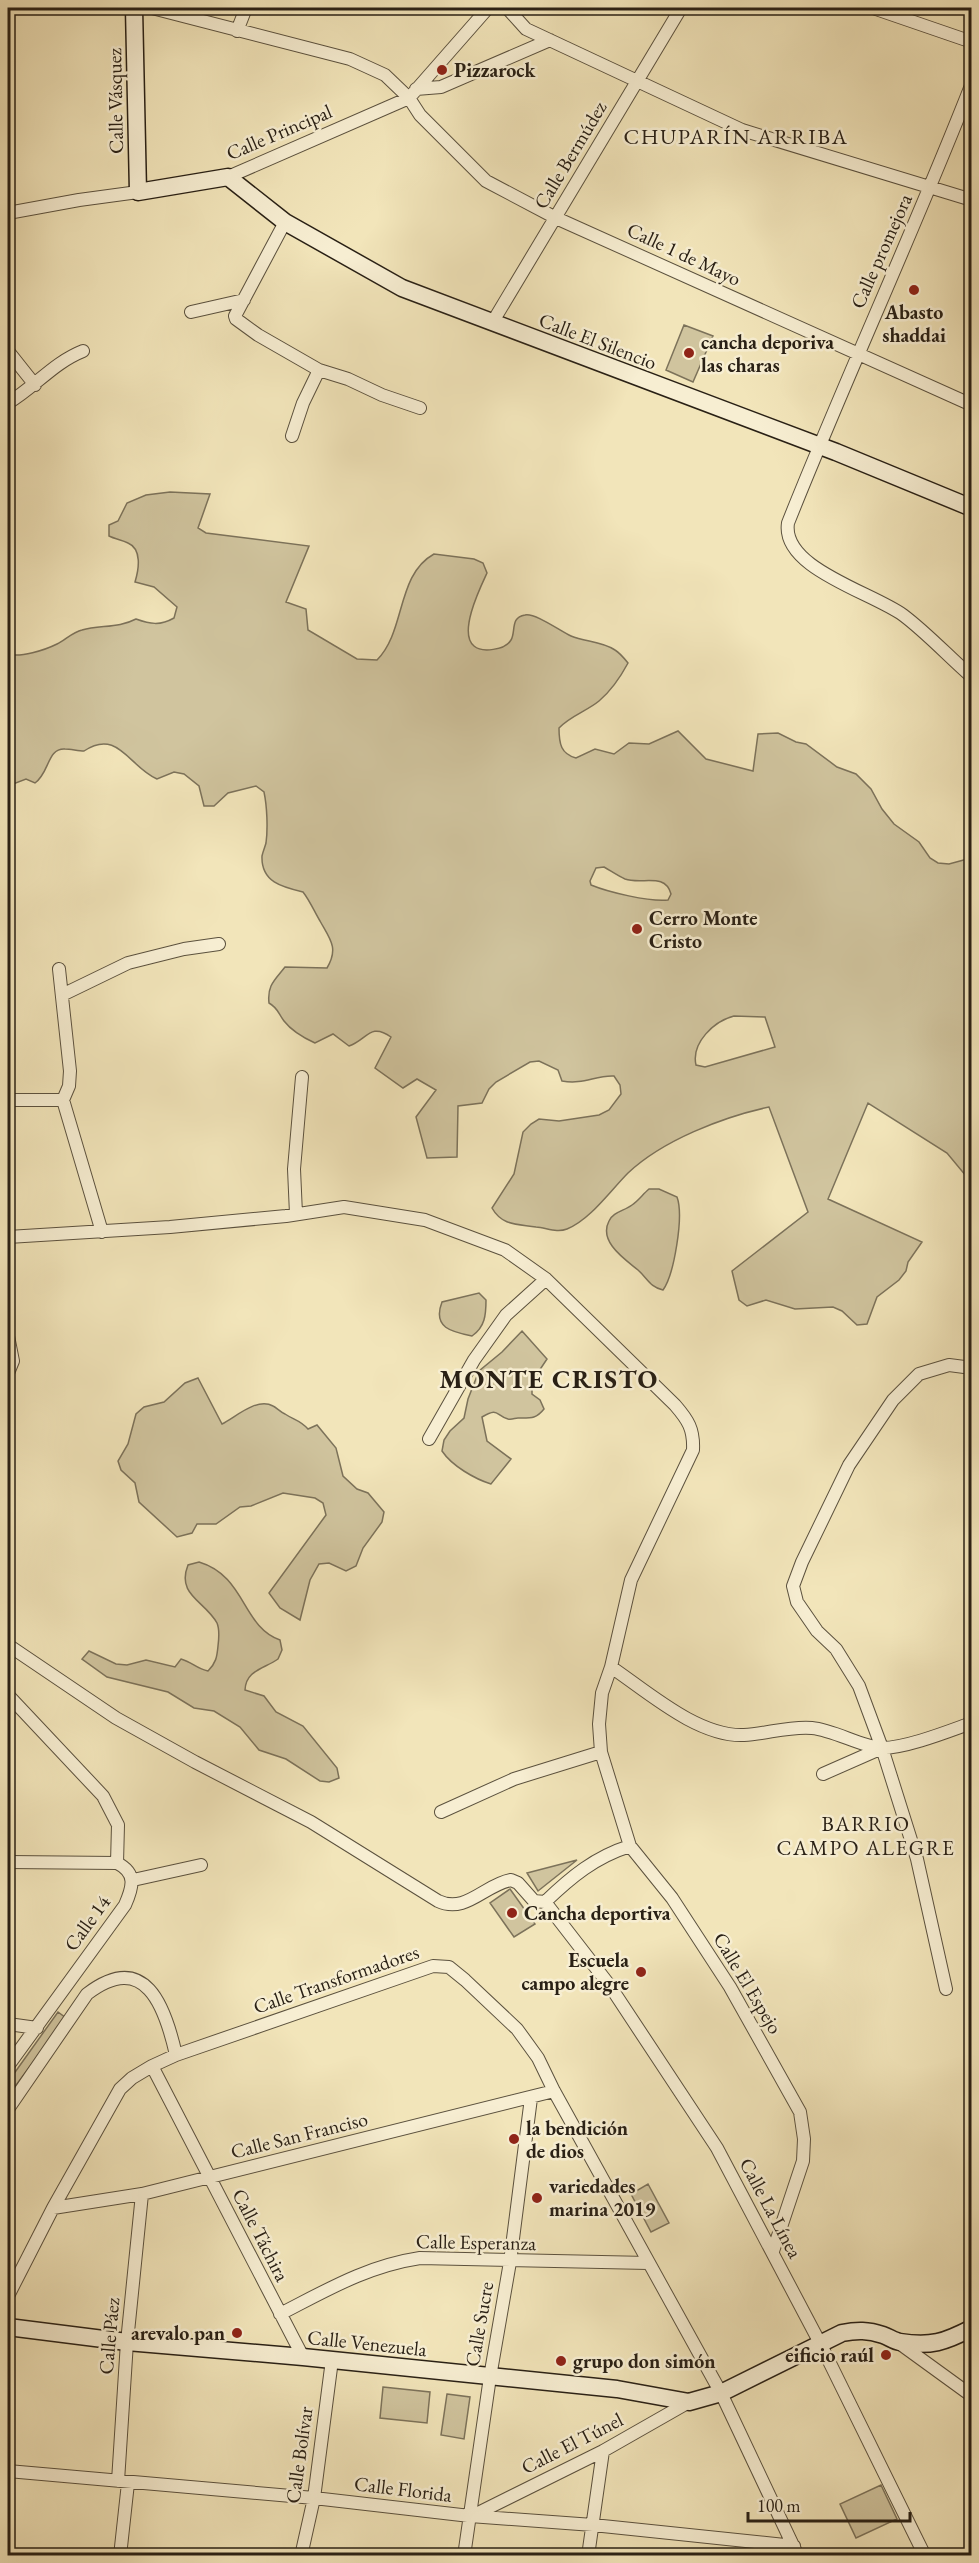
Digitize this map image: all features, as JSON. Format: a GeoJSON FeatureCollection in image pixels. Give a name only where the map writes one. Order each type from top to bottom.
{"type":"FeatureCollection","features":[{"type":"Feature","properties":{"kind":"street","name":"Calle Vásquez"},"geometry":{"type":"LineString","coordinates":[[134,8],[138,192]]}},
{"type":"Feature","properties":{"kind":"street","name":"Calle 1 de Mayo"},"geometry":{"type":"LineString","coordinates":[[152,8],[350,59],[385,75],[412,93],[420,115],[486,182],[556,218],[972,405]]}},
{"type":"Feature","properties":{"kind":"street"},"geometry":{"type":"LineString","coordinates":[[237,31],[246,8]]}},
{"type":"Feature","properties":{"kind":"street","name":"Calle Principal"},"geometry":{"type":"LineString","coordinates":[[8,213],[228,177],[412,93],[488,8]]}},
{"type":"Feature","properties":{"kind":"street"},"geometry":{"type":"LineString","coordinates":[[507,8],[526,29],[742,130],[972,200]]}},
{"type":"Feature","properties":{"kind":"street","name":"Calle Bermúdez"},"geometry":{"type":"LineString","coordinates":[[492,323],[681,8]]}},
{"type":"Feature","properties":{"kind":"street"},"geometry":{"type":"LineString","coordinates":[[873,8],[972,42]]}},
{"type":"Feature","properties":{"kind":"street"},"geometry":{"type":"LineString","coordinates":[[412,93],[441,87],[550,40]]}},
{"type":"Feature","properties":{"kind":"street","name":"Calle promejora"},"geometry":{"type":"LineString","coordinates":[[972,83],[930,188],[818,446],[788,523],[786,534],[791,546],[811,566],[902,615],[972,677]]}},
{"type":"Feature","properties":{"kind":"street","name":"Calle El Silencio"},"geometry":{"type":"LineString","coordinates":[[228,177],[285,222],[402,288],[970,504]]}},
{"type":"Feature","properties":{"kind":"street"},"geometry":{"type":"LineString","coordinates":[[285,222],[235,316],[237,320],[258,335],[319,370],[420,408]]}},
{"type":"Feature","properties":{"kind":"street"},"geometry":{"type":"LineString","coordinates":[[191,312],[244,300]]}},
{"type":"Feature","properties":{"kind":"street"},"geometry":{"type":"LineString","coordinates":[[8,351],[35,385]]}},
{"type":"Feature","properties":{"kind":"street"},"geometry":{"type":"LineString","coordinates":[[8,403],[35,385],[64,359],[83,351]]}},
{"type":"Feature","properties":{"kind":"street"},"geometry":{"type":"LineString","coordinates":[[292,436],[303,403],[319,370]]}},
{"type":"Feature","properties":{"kind":"street"},"geometry":{"type":"LineString","coordinates":[[62,995],[128,963],[219,944]]}},
{"type":"Feature","properties":{"kind":"street"},"geometry":{"type":"LineString","coordinates":[[59,969],[70,1071],[69,1086],[63,1100],[102,1232]]}},
{"type":"Feature","properties":{"kind":"street"},"geometry":{"type":"LineString","coordinates":[[296,1214],[295,1158],[302,1077]]}},
{"type":"Feature","properties":{"kind":"street"},"geometry":{"type":"LineString","coordinates":[[8,1100],[63,1100]]}},
{"type":"Feature","properties":{"kind":"street"},"geometry":{"type":"LineString","coordinates":[[8,1237],[102,1232],[296,1214],[344,1207],[424,1220],[505,1251],[546,1279],[690,1421],[694,1435],[693,1450],[631,1580],[611,1667],[602,1693],[599,1724],[601,1752],[630,1846],[600,1857],[578,1872],[545,1902]]}},
{"type":"Feature","properties":{"kind":"street"},"geometry":{"type":"LineString","coordinates":[[429,1439],[474,1360],[506,1315],[546,1279]]}},
{"type":"Feature","properties":{"kind":"street"},"geometry":{"type":"LineString","coordinates":[[8,1336],[13,1361],[8,1373]]}},
{"type":"Feature","properties":{"kind":"street"},"geometry":{"type":"LineString","coordinates":[[946,1989],[917,1859],[882,1748],[859,1686],[836,1649],[817,1631],[797,1602],[793,1586],[802,1562],[849,1465],[894,1400],[919,1374],[949,1365],[972,1368]]}},
{"type":"Feature","properties":{"kind":"street","name":"Calle La Línea"},"geometry":{"type":"LineString","coordinates":[[8,1645],[116,1718],[311,1822],[438,1901],[450,1906],[460,1905],[511,1880],[518,1883],[534,1901],[545,1902],[610,1986],[717,2148],[821,2344],[925,2556]]}},
{"type":"Feature","properties":{"kind":"street"},"geometry":{"type":"LineString","coordinates":[[611,1667],[697,1724],[721,1733],[743,1735],[778,1729],[813,1728],[882,1748]]}},
{"type":"Feature","properties":{"kind":"street"},"geometry":{"type":"LineString","coordinates":[[8,1695],[103,1796],[118,1825],[117,1863],[124,1866],[133,1880],[201,1865]]}},
{"type":"Feature","properties":{"kind":"street"},"geometry":{"type":"LineString","coordinates":[[823,1774],[882,1748],[921,1740],[972,1721]]}},
{"type":"Feature","properties":{"kind":"street"},"geometry":{"type":"LineString","coordinates":[[441,1812],[514,1779],[601,1752]]}},
{"type":"Feature","properties":{"kind":"street","name":"Calle El Espejo"},"geometry":{"type":"LineString","coordinates":[[630,1846],[672,1898],[730,1987],[800,2112],[804,2139],[803,2161],[773,2252]]}},
{"type":"Feature","properties":{"kind":"street","name":"Calle 14"},"geometry":{"type":"LineString","coordinates":[[8,1862],[117,1863]]}},
{"type":"Feature","properties":{"kind":"street","name":"Calle 14"},"geometry":{"type":"LineString","coordinates":[[8,2066],[125,1905],[133,1888],[133,1880]]}},
{"type":"Feature","properties":{"kind":"street","name":"Calle Transformadores"},"geometry":{"type":"LineString","coordinates":[[8,2296],[53,2208],[120,2089],[132,2078],[176,2055],[433,1966],[449,1967],[517,2029],[538,2058],[721,2393]]}},
{"type":"Feature","properties":{"kind":"street"},"geometry":{"type":"LineString","coordinates":[[8,2109],[87,1994],[102,1983],[122,1977],[136,1979],[153,1992],[164,2011],[176,2055]]}},
{"type":"Feature","properties":{"kind":"street"},"geometry":{"type":"LineString","coordinates":[[8,2024],[37,2028]]}},
{"type":"Feature","properties":{"kind":"street","name":"Calle Táchira"},"geometry":{"type":"LineString","coordinates":[[152,2066],[303,2357]]}},
{"type":"Feature","properties":{"kind":"street","name":"Calle San Franciso"},"geometry":{"type":"LineString","coordinates":[[53,2208],[142,2194],[554,2091]]}},
{"type":"Feature","properties":{"kind":"street","name":"Calle Sucre"},"geometry":{"type":"LineString","coordinates":[[464,2556],[490,2377],[510,2262],[531,2098]]}},
{"type":"Feature","properties":{"kind":"street","name":"Calle Páez"},"geometry":{"type":"LineString","coordinates":[[120,2556],[127,2342],[142,2194]]}},
{"type":"Feature","properties":{"kind":"street","name":"Calle Esperanza"},"geometry":{"type":"LineString","coordinates":[[280,2314],[390,2262],[420,2258],[510,2262],[648,2263]]}},
{"type":"Feature","properties":{"kind":"street","name":"Calle Venezuela"},"geometry":{"type":"LineString","coordinates":[[8,2327],[127,2342],[303,2357],[617,2389],[689,2402],[721,2393],[842,2333],[861,2330],[898,2342],[931,2344],[945,2342],[972,2328]]}},
{"type":"Feature","properties":{"kind":"street"},"geometry":{"type":"LineString","coordinates":[[898,2342],[972,2396]]}},
{"type":"Feature","properties":{"kind":"street","name":"Calle Bolívar"},"geometry":{"type":"LineString","coordinates":[[301,2556],[314,2498],[332,2360]]}},
{"type":"Feature","properties":{"kind":"street"},"geometry":{"type":"LineString","coordinates":[[721,2393],[796,2551]]}},
{"type":"Feature","properties":{"kind":"street","name":"Calle El Túnel"},"geometry":{"type":"LineString","coordinates":[[470,2516],[603,2451],[689,2402]]}},
{"type":"Feature","properties":{"kind":"street"},"geometry":{"type":"LineString","coordinates":[[588,2556],[603,2451]]}},
{"type":"Feature","properties":{"kind":"street","name":"Calle Florida"},"geometry":{"type":"LineString","coordinates":[[8,2471],[314,2498],[470,2516],[593,2525],[796,2551]]}},
{"type":"Feature","properties":{"kind":"shaded area","name":"cancha deporiva las charas"},"geometry":{"type":"Polygon","coordinates":[[[684,325],[713,336],[693,382],[666,370],[684,325]]]}},
{"type":"Feature","properties":{"kind":"shaded area"},"geometry":{"type":"Polygon","coordinates":[[[170,492],[210,494],[198,528],[206,533],[309,546],[286,602],[306,609],[308,630],[357,659],[377,660],[386,648],[393,634],[407,589],[422,563],[434,554],[474,559],[483,563],[487,573],[469,621],[468,631],[474,646],[488,650],[504,646],[511,640],[517,619],[520,616],[530,615],[571,636],[610,647],[628,663],[604,697],[559,728],[560,743],[567,754],[576,758],[595,749],[614,754],[629,743],[649,744],[678,731],[706,759],[753,771],[758,734],[778,733],[806,744],[837,767],[856,774],[871,789],[894,824],[919,842],[930,858],[938,863],[949,864],[971,858],[971,1182],[947,1153],[868,1103],[828,1199],[922,1242],[899,1280],[877,1297],[867,1324],[857,1325],[842,1311],[833,1307],[795,1309],[766,1300],[747,1306],[739,1300],[732,1271],[808,1212],[769,1107],[694,1131],[658,1150],[628,1173],[584,1219],[567,1229],[556,1230],[506,1221],[492,1208],[514,1174],[523,1132],[539,1119],[559,1121],[599,1115],[609,1110],[621,1094],[620,1085],[614,1076],[577,1082],[562,1081],[558,1070],[539,1061],[530,1062],[496,1082],[489,1089],[482,1103],[458,1106],[457,1157],[427,1158],[416,1117],[436,1090],[417,1079],[403,1088],[375,1068],[391,1037],[378,1031],[373,1032],[349,1046],[333,1034],[315,1043],[290,1028],[269,1003],[271,987],[285,967],[327,968],[333,949],[327,933],[303,892],[274,882],[265,872],[262,856],[267,831],[264,792],[256,786],[228,793],[214,806],[204,806],[199,786],[184,774],[174,772],[157,779],[123,752],[106,744],[96,745],[84,751],[59,750],[52,756],[35,783],[26,779],[8,786],[8,654],[19,655],[39,651],[57,644],[75,632],[89,628],[123,624],[136,619],[155,623],[174,618],[177,607],[154,587],[135,582],[138,571],[136,550],[126,542],[109,536],[109,525],[118,521],[127,503],[146,495],[170,492]],[[604,867],[596,868],[590,881],[591,885],[640,898],[668,900],[671,894],[664,883],[625,879],[604,867]],[[734,1016],[719,1023],[706,1034],[697,1049],[696,1065],[705,1067],[775,1047],[765,1017],[734,1016]]]}},
{"type":"Feature","properties":{"kind":"shaded area"},"geometry":{"type":"Polygon","coordinates":[[[649,1189],[659,1189],[677,1197],[679,1206],[677,1245],[671,1272],[663,1290],[652,1285],[621,1256],[607,1236],[611,1218],[629,1207],[649,1189]]]}},
{"type":"Feature","properties":{"kind":"shaded area"},"geometry":{"type":"Polygon","coordinates":[[[479,1293],[486,1300],[485,1316],[480,1329],[472,1336],[457,1333],[442,1323],[440,1311],[442,1302],[479,1293]]]}},
{"type":"Feature","properties":{"kind":"shaded area"},"geometry":{"type":"Polygon","coordinates":[[[522,1331],[547,1359],[532,1384],[532,1394],[540,1400],[544,1409],[538,1415],[530,1418],[509,1419],[494,1412],[482,1417],[487,1441],[511,1459],[491,1484],[471,1475],[446,1457],[442,1451],[444,1440],[464,1418],[468,1399],[479,1371],[522,1331]]]}},
{"type":"Feature","properties":{"kind":"shaded area"},"geometry":{"type":"Polygon","coordinates":[[[198,1378],[222,1424],[247,1409],[267,1404],[300,1422],[308,1429],[317,1425],[336,1448],[343,1476],[357,1489],[368,1493],[384,1512],[382,1522],[363,1548],[356,1566],[346,1571],[329,1563],[319,1564],[310,1580],[300,1620],[280,1608],[269,1593],[326,1515],[323,1503],[315,1498],[283,1493],[251,1506],[240,1507],[216,1524],[197,1524],[192,1533],[177,1537],[139,1502],[135,1483],[121,1470],[118,1461],[128,1444],[136,1414],[144,1407],[164,1402],[185,1383],[198,1378]]]}},
{"type":"Feature","properties":{"kind":"shaded area"},"geometry":{"type":"Polygon","coordinates":[[[199,1562],[226,1578],[258,1624],[280,1640],[282,1650],[278,1659],[252,1674],[246,1683],[245,1690],[264,1696],[276,1712],[303,1726],[337,1768],[339,1778],[329,1782],[320,1781],[286,1759],[259,1750],[240,1727],[214,1711],[194,1708],[168,1692],[107,1677],[82,1659],[89,1651],[116,1664],[127,1665],[146,1660],[175,1667],[181,1659],[208,1671],[217,1657],[218,1626],[212,1615],[189,1591],[185,1575],[188,1565],[199,1562]]]}},
{"type":"Feature","properties":{"kind":"shaded area"},"geometry":{"type":"Polygon","coordinates":[[[577,1860],[538,1891],[527,1873],[577,1860]]]}},
{"type":"Feature","properties":{"kind":"shaded area","name":"Cancha deportiva"},"geometry":{"type":"Polygon","coordinates":[[[510,1889],[535,1924],[514,1937],[490,1903],[510,1889]]]}},
{"type":"Feature","properties":{"kind":"shaded area"},"geometry":{"type":"Polygon","coordinates":[[[58,2012],[66,2018],[8,2096],[8,2082],[58,2012]]]}},
{"type":"Feature","properties":{"kind":"shaded area"},"geometry":{"type":"Polygon","coordinates":[[[648,2184],[669,2223],[651,2232],[631,2194],[648,2184]]]}},
{"type":"Feature","properties":{"kind":"shaded area"},"geometry":{"type":"Polygon","coordinates":[[[383,2387],[430,2392],[427,2423],[380,2418],[383,2387]]]}},
{"type":"Feature","properties":{"kind":"shaded area"},"geometry":{"type":"Polygon","coordinates":[[[447,2394],[470,2397],[464,2439],[441,2435],[447,2394]]]}},
{"type":"Feature","properties":{"kind":"shaded area"},"geometry":{"type":"Polygon","coordinates":[[[881,2485],[897,2519],[856,2538],[840,2504],[881,2485]]]}},
{"type":"Feature","properties":{"kind":"place","name":"Pizzarock"},"geometry":{"type":"Point","coordinates":[442,70]}},
{"type":"Feature","properties":{"kind":"place","name":"Abasto shaddai"},"geometry":{"type":"Point","coordinates":[914,290]}},
{"type":"Feature","properties":{"kind":"place","name":"cancha deporiva las charas"},"geometry":{"type":"Point","coordinates":[689,353]}},
{"type":"Feature","properties":{"kind":"place","name":"Cerro Monte Cristo"},"geometry":{"type":"Point","coordinates":[637,929]}},
{"type":"Feature","properties":{"kind":"place","name":"Cancha deportiva"},"geometry":{"type":"Point","coordinates":[512,1913]}},
{"type":"Feature","properties":{"kind":"place","name":"Escuela campo alegre"},"geometry":{"type":"Point","coordinates":[641,1972]}},
{"type":"Feature","properties":{"kind":"place","name":"la bendición de dios"},"geometry":{"type":"Point","coordinates":[514,2139]}},
{"type":"Feature","properties":{"kind":"place","name":"variedades marina 2019"},"geometry":{"type":"Point","coordinates":[537,2198]}},
{"type":"Feature","properties":{"kind":"place","name":"arevalo pan"},"geometry":{"type":"Point","coordinates":[237,2333]}},
{"type":"Feature","properties":{"kind":"place","name":"eificio raúl"},"geometry":{"type":"Point","coordinates":[886,2355]}},
{"type":"Feature","properties":{"kind":"place","name":"grupo don simón"},"geometry":{"type":"Point","coordinates":[561,2361]}},
{"type":"Feature","properties":{"kind":"district","name":"CHUPARÍN ARRIBA"},"geometry":{"type":"Point","coordinates":[736,136]}},
{"type":"Feature","properties":{"kind":"district","name":"MONTE CRISTO"},"geometry":{"type":"Point","coordinates":[549,1379]}},
{"type":"Feature","properties":{"kind":"district","name":"BARRIO CAMPO ALEGRE"},"geometry":{"type":"Point","coordinates":[866,1835]}}]}
